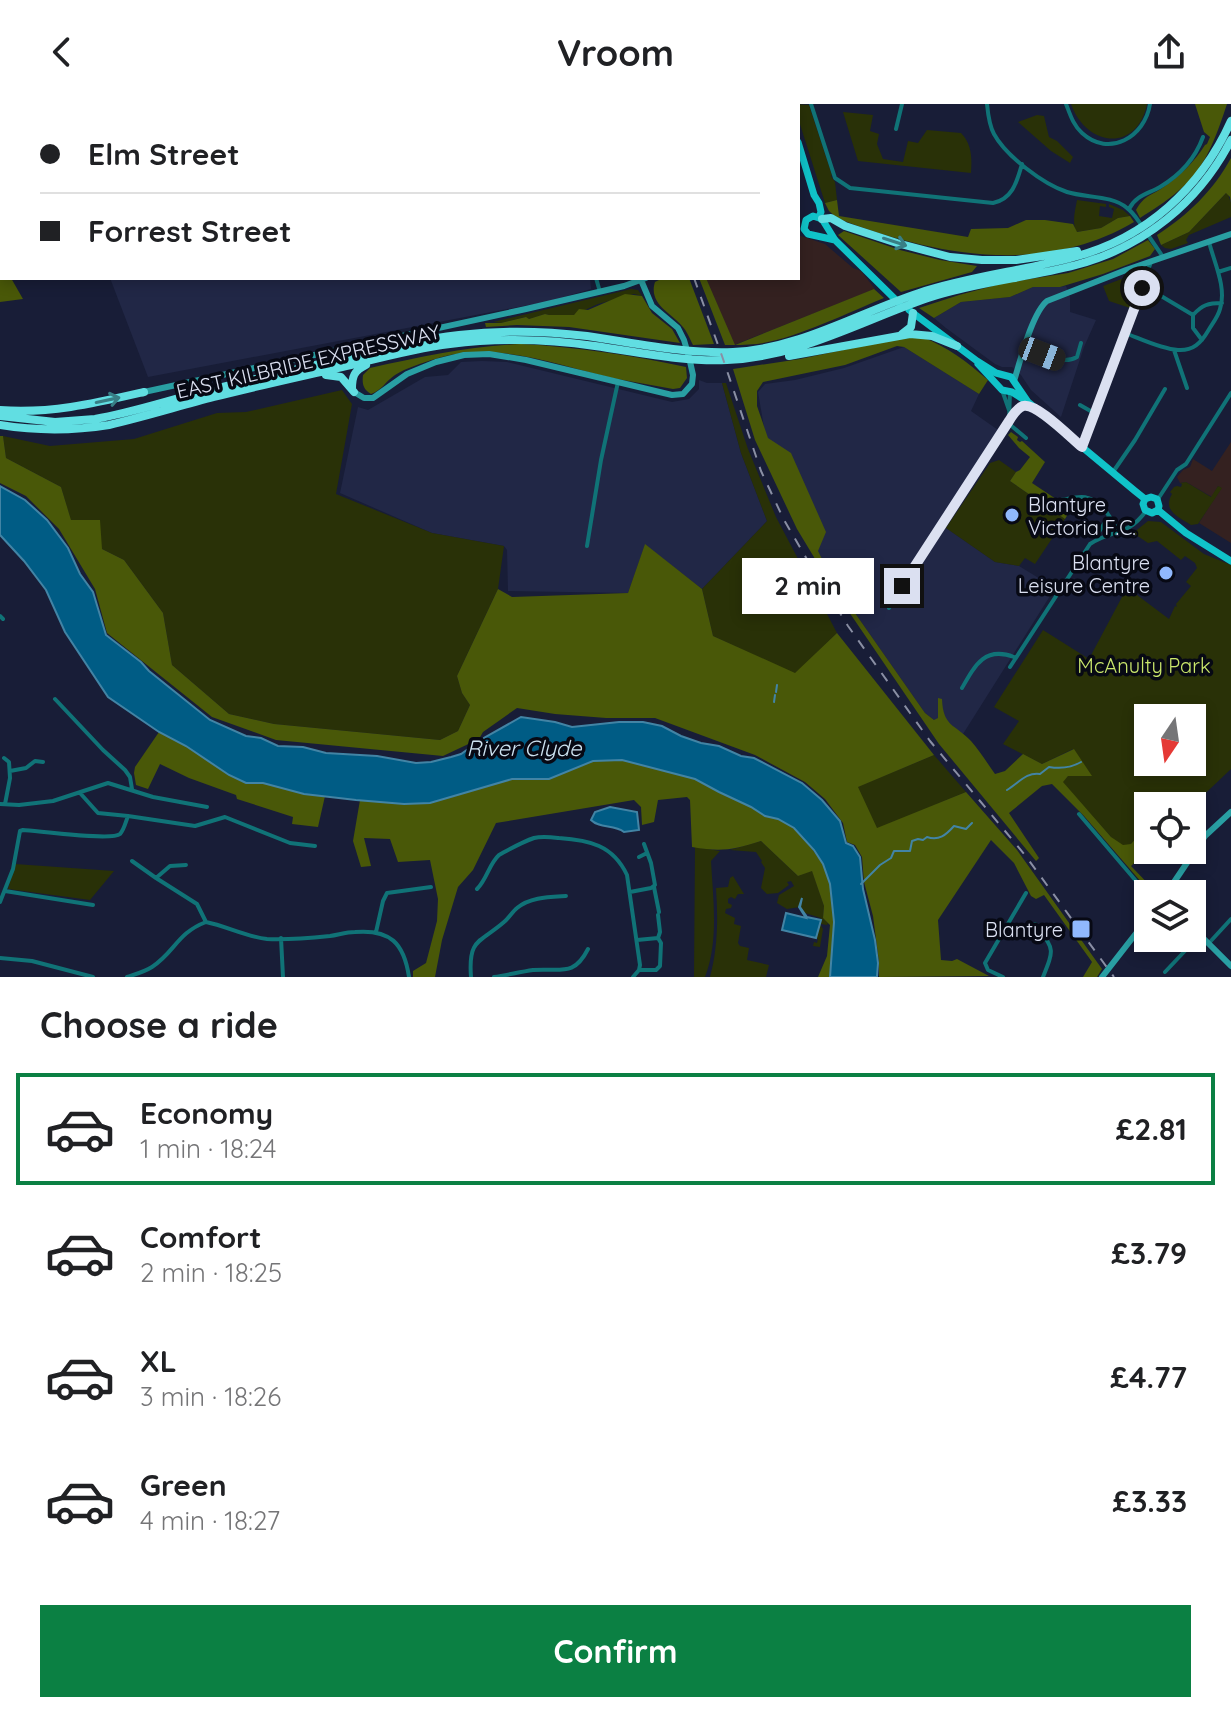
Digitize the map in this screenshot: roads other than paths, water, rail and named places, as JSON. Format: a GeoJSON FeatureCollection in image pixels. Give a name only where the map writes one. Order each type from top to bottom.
{"type":"FeatureCollection","features":[{"type":"Feature","properties":{"kind":"highway"},"geometry":{"type":"LineString","coordinates":[[1160,220],[1204,170],[1231,121]]}},
{"type":"Feature","properties":{"kind":"highway"},"geometry":{"type":"LineString","coordinates":[[739,356],[797,340],[889,308],[910,305],[951,291],[1077,264],[1111,253],[1200,188],[1231,140]]}},
{"type":"Feature","properties":{"kind":"highway"},"geometry":{"type":"LineString","coordinates":[[817,219],[831,218],[845,226],[913,248],[965,259],[1029,259],[1130,239]]}},
{"type":"Feature","properties":{"kind":"highway"},"geometry":{"type":"LineString","coordinates":[[910,305],[955,282],[1075,257],[1113,243]]}},
{"type":"Feature","properties":{"kind":"highway"},"geometry":{"type":"LineString","coordinates":[[901,334],[911,327],[910,305]]}},
{"type":"Feature","properties":{"kind":"highway"},"geometry":{"type":"LineString","coordinates":[[753,358],[808,345],[889,308]]}},
{"type":"Feature","properties":{"kind":"highway","name":"EAST KILBRIDE EXPRESSWAY"},"geometry":{"type":"LineString","coordinates":[[0,416],[55,422],[95,419],[412,343],[496,332],[584,336],[702,356]]}},
{"type":"Feature","properties":{"kind":"highway"},"geometry":{"type":"LineString","coordinates":[[702,356],[775,359],[901,334],[925,334],[957,346]]}},
{"type":"Feature","properties":{"kind":"highway","name":"EAST KILBRIDE EXPRESSWAY"},"geometry":{"type":"LineString","coordinates":[[0,425],[79,430],[109,425],[374,359],[449,344],[521,340],[573,343],[681,358],[702,356]]}},
{"type":"Feature","properties":{"kind":"highway"},"geometry":{"type":"LineString","coordinates":[[353,391],[354,373],[374,359]]}},
{"type":"Feature","properties":{"kind":"highway"},"geometry":{"type":"LineString","coordinates":[[317,373],[341,377],[353,391]]}},
{"type":"Feature","properties":{"kind":"highway"},"geometry":{"type":"LineString","coordinates":[[0,410],[57,409],[144,392]]}},
{"type":"Feature","properties":{"kind":"main road"},"geometry":{"type":"LineString","coordinates":[[800,149],[821,212],[817,219],[800,224],[808,234],[835,240]]}},
{"type":"Feature","properties":{"kind":"main road"},"geometry":{"type":"LineString","coordinates":[[817,219],[822,232],[818,235]]}},
{"type":"Feature","properties":{"kind":"main road"},"geometry":{"type":"LineString","coordinates":[[817,219],[883,288],[910,305],[957,346],[996,373],[1018,398],[1037,409],[1145,499]]}},
{"type":"Feature","properties":{"kind":"main road"},"geometry":{"type":"LineString","coordinates":[[977,361],[978,365],[1008,385]]}},
{"type":"Feature","properties":{"kind":"main road"},"geometry":{"type":"LineString","coordinates":[[1145,499],[1157,499],[1158,510]]}},
{"type":"Feature","properties":{"kind":"main road"},"geometry":{"type":"LineString","coordinates":[[1145,499],[1143,506],[1146,511],[1154,513],[1158,510]]}},
{"type":"Feature","properties":{"kind":"main road"},"geometry":{"type":"LineString","coordinates":[[1158,510],[1186,533],[1231,561]]}},
{"type":"Feature","properties":{"kind":"street"},"geometry":{"type":"LineString","coordinates":[[811,104],[835,178],[850,188],[993,203],[1001,201],[1012,191],[1022,164]]}},
{"type":"Feature","properties":{"kind":"street"},"geometry":{"type":"LineString","coordinates":[[896,129],[902,104]]}},
{"type":"Feature","properties":{"kind":"street"},"geometry":{"type":"LineString","coordinates":[[987,104],[995,136],[1022,164],[1055,187],[1086,197],[1113,201],[1129,209],[1164,257]]}},
{"type":"Feature","properties":{"kind":"street"},"geometry":{"type":"LineString","coordinates":[[1066,104],[1071,119],[1081,132],[1088,138],[1111,143],[1130,138],[1140,130],[1150,104]]}},
{"type":"Feature","properties":{"kind":"street"},"geometry":{"type":"LineString","coordinates":[[1129,209],[1136,198],[1165,184],[1183,169],[1198,150],[1203,137]]}},
{"type":"Feature","properties":{"kind":"street"},"geometry":{"type":"LineString","coordinates":[[1008,422],[1011,371],[1017,367],[1041,305],[1231,234]]}},
{"type":"Feature","properties":{"kind":"street"},"geometry":{"type":"LineString","coordinates":[[1125,333],[1174,350],[1190,348],[1203,340],[1222,303],[1221,283],[1209,242]]}},
{"type":"Feature","properties":{"kind":"street"},"geometry":{"type":"LineString","coordinates":[[1082,447],[1151,262]]}},
{"type":"Feature","properties":{"kind":"street"},"geometry":{"type":"LineString","coordinates":[[1218,272],[1231,268]]}},
{"type":"Feature","properties":{"kind":"street"},"geometry":{"type":"LineString","coordinates":[[597,280],[600,292]]}},
{"type":"Feature","properties":{"kind":"street"},"geometry":{"type":"LineString","coordinates":[[144,392],[600,292],[640,280]]}},
{"type":"Feature","properties":{"kind":"street"},"geometry":{"type":"LineString","coordinates":[[353,391],[364,398],[373,398],[403,376],[422,367],[473,354],[517,358],[674,395],[683,394],[692,384],[693,375],[682,335],[676,325],[652,306],[643,280]]}},
{"type":"Feature","properties":{"kind":"street"},"geometry":{"type":"LineString","coordinates":[[1151,290],[1193,315]]}},
{"type":"Feature","properties":{"kind":"street"},"geometry":{"type":"LineString","coordinates":[[1203,340],[1193,328],[1193,315],[1201,306],[1222,303]]}},
{"type":"Feature","properties":{"kind":"street"},"geometry":{"type":"LineString","coordinates":[[1025,347],[1070,361],[1077,357],[1081,343]]}},
{"type":"Feature","properties":{"kind":"street"},"geometry":{"type":"LineString","coordinates":[[1174,350],[1187,388]]}},
{"type":"Feature","properties":{"kind":"street"},"geometry":{"type":"LineString","coordinates":[[587,546],[618,382]]}},
{"type":"Feature","properties":{"kind":"street"},"geometry":{"type":"LineString","coordinates":[[1112,473],[1165,389]]}},
{"type":"Feature","properties":{"kind":"street"},"geometry":{"type":"LineString","coordinates":[[1157,499],[1175,472],[1191,457],[1231,393]]}},
{"type":"Feature","properties":{"kind":"street"},"geometry":{"type":"LineString","coordinates":[[1080,405],[1094,413]]}},
{"type":"Feature","properties":{"kind":"street"},"geometry":{"type":"LineString","coordinates":[[889,608],[1008,422],[1023,406],[1037,409]]}},
{"type":"Feature","properties":{"kind":"street"},"geometry":{"type":"LineString","coordinates":[[1008,422],[1026,438]]}},
{"type":"Feature","properties":{"kind":"street"},"geometry":{"type":"LineString","coordinates":[[1061,500],[1088,498],[1109,516],[1118,533]]}},
{"type":"Feature","properties":{"kind":"street"},"geometry":{"type":"LineString","coordinates":[[1010,667],[1090,544],[1134,525],[1146,511]]}},
{"type":"Feature","properties":{"kind":"street"},"geometry":{"type":"LineString","coordinates":[[1097,535],[1109,516]]}},
{"type":"Feature","properties":{"kind":"street"},"geometry":{"type":"LineString","coordinates":[[962,688],[972,670],[994,653],[1015,658]]}},
{"type":"Feature","properties":{"kind":"street"},"geometry":{"type":"LineString","coordinates":[[55,699],[125,770],[132,789]]}},
{"type":"Feature","properties":{"kind":"street"},"geometry":{"type":"LineString","coordinates":[[33,754],[35,761]]}},
{"type":"Feature","properties":{"kind":"street"},"geometry":{"type":"LineString","coordinates":[[4,758],[9,762],[10,771],[2,804],[53,801],[108,783],[153,797],[207,807]]}},
{"type":"Feature","properties":{"kind":"street"},"geometry":{"type":"LineString","coordinates":[[10,771],[26,768],[35,761],[43,762]]}},
{"type":"Feature","properties":{"kind":"street"},"geometry":{"type":"LineString","coordinates":[[79,793],[98,813],[195,826],[225,817],[290,843],[315,846]]}},
{"type":"Feature","properties":{"kind":"street"},"geometry":{"type":"LineString","coordinates":[[1175,880],[1205,836],[1231,812]]}},
{"type":"Feature","properties":{"kind":"street"},"geometry":{"type":"LineString","coordinates":[[1079,814],[1135,880]]}},
{"type":"Feature","properties":{"kind":"street"},"geometry":{"type":"LineString","coordinates":[[0,902],[13,869],[20,831],[116,837],[128,816]]}},
{"type":"Feature","properties":{"kind":"street"},"geometry":{"type":"LineString","coordinates":[[477,889],[484,882],[495,859],[539,837],[577,839],[606,849],[623,866],[627,875],[639,970],[633,977]]}},
{"type":"Feature","properties":{"kind":"street"},"geometry":{"type":"LineString","coordinates":[[639,970],[656,970],[660,966],[661,943],[658,938],[659,914],[653,873],[644,844]]}},
{"type":"Feature","properties":{"kind":"street"},"geometry":{"type":"LineString","coordinates":[[639,857],[647,853]]}},
{"type":"Feature","properties":{"kind":"street"},"geometry":{"type":"LineString","coordinates":[[132,861],[197,904],[206,922]]}},
{"type":"Feature","properties":{"kind":"street"},"geometry":{"type":"LineString","coordinates":[[156,878],[170,866],[186,865]]}},
{"type":"Feature","properties":{"kind":"street"},"geometry":{"type":"LineString","coordinates":[[484,882],[490,887]]}},
{"type":"Feature","properties":{"kind":"street"},"geometry":{"type":"LineString","coordinates":[[376,932],[387,893],[431,887]]}},
{"type":"Feature","properties":{"kind":"street"},"geometry":{"type":"LineString","coordinates":[[630,892],[654,887]]}},
{"type":"Feature","properties":{"kind":"street"},"geometry":{"type":"LineString","coordinates":[[5,891],[93,905]]}},
{"type":"Feature","properties":{"kind":"street"},"geometry":{"type":"LineString","coordinates":[[1003,977],[988,970],[985,963],[1026,893]]}},
{"type":"Feature","properties":{"kind":"street"},"geometry":{"type":"LineString","coordinates":[[471,977],[471,960],[477,941],[504,923],[525,903],[566,896]]}},
{"type":"Feature","properties":{"kind":"street"},"geometry":{"type":"LineString","coordinates":[[1209,943],[1231,919]]}},
{"type":"Feature","properties":{"kind":"street"},"geometry":{"type":"LineString","coordinates":[[127,977],[148,970],[184,934],[206,922],[264,939],[376,932],[389,937],[401,947],[409,977]]}},
{"type":"Feature","properties":{"kind":"street"},"geometry":{"type":"LineString","coordinates":[[1035,924],[1052,955],[1043,977]]}},
{"type":"Feature","properties":{"kind":"street"},"geometry":{"type":"LineString","coordinates":[[1102,977],[1134,936]]}},
{"type":"Feature","properties":{"kind":"street"},"geometry":{"type":"LineString","coordinates":[[281,938],[283,977]]}},
{"type":"Feature","properties":{"kind":"street"},"geometry":{"type":"LineString","coordinates":[[637,940],[658,938]]}},
{"type":"Feature","properties":{"kind":"street"},"geometry":{"type":"LineString","coordinates":[[1206,940],[1231,966]]}},
{"type":"Feature","properties":{"kind":"street"},"geometry":{"type":"LineString","coordinates":[[494,977],[536,970],[566,974],[584,960],[588,949]]}},
{"type":"Feature","properties":{"kind":"street"},"geometry":{"type":"LineString","coordinates":[[1165,972],[1184,952]]}},
{"type":"Feature","properties":{"kind":"street"},"geometry":{"type":"LineString","coordinates":[[0,958],[32,961],[75,975],[93,977]]}},
{"type":"Feature","properties":{"kind":"water","name":"River Clyde"},"geometry":{"type":"Polygon","coordinates":[[[0,486],[25,500],[47,520],[68,548],[80,574],[93,592],[106,635],[210,720],[246,736],[261,738],[278,746],[416,763],[451,757],[471,747],[482,746],[484,738],[521,717],[572,727],[643,722],[754,758],[802,783],[840,821],[846,843],[853,846],[860,857],[863,889],[875,940],[877,977],[830,977],[834,922],[830,884],[814,850],[794,828],[695,779],[622,760],[593,761],[549,779],[512,779],[430,803],[404,804],[304,794],[263,783],[246,783],[229,775],[108,697],[65,632],[46,590],[0,535],[0,486]]]}},
{"type":"Feature","properties":{"kind":"water"},"geometry":{"type":"Polygon","coordinates":[[[610,807],[637,812],[639,830],[624,832],[591,820],[595,812],[610,807]]]}},
{"type":"Feature","properties":{"kind":"water"},"geometry":{"type":"Polygon","coordinates":[[[802,898],[800,907],[807,917],[821,920],[816,938],[782,930],[786,913],[806,918],[799,907],[802,898]]]}},
{"type":"Feature","properties":{"kind":"waterway"},"geometry":{"type":"LineString","coordinates":[[776,692],[777,685]]}},
{"type":"Feature","properties":{"kind":"waterway"},"geometry":{"type":"LineString","coordinates":[[774,702],[775,695]]}},
{"type":"Feature","properties":{"kind":"waterway"},"geometry":{"type":"LineString","coordinates":[[1007,790],[1027,776],[1040,774],[1049,767],[1066,768],[1081,762]]}},
{"type":"Feature","properties":{"kind":"waterway"},"geometry":{"type":"LineString","coordinates":[[861,884],[891,858],[894,851],[910,851],[912,841],[939,838],[954,826],[966,829],[972,823]]}},
{"type":"Feature","properties":{"kind":"railway"},"geometry":{"type":"LineString","coordinates":[[695,280],[761,471],[784,520],[815,573],[848,626],[930,741],[1025,855],[1114,977]]}},
{"type":"Feature","properties":{"kind":"place","name":"Blantyre Victoria F.C."},"geometry":{"type":"Point","coordinates":[1012,515]}},
{"type":"Feature","properties":{"kind":"place","name":"Blantyre Leisure Centre"},"geometry":{"type":"Point","coordinates":[1166,573]}},
{"type":"Feature","properties":{"kind":"place","name":"Blantyre"},"geometry":{"type":"Point","coordinates":[1081,929]}},
{"type":"Feature","properties":{"kind":"park label","name":"McAnulty Park"},"geometry":{"type":"Point","coordinates":[1144,665]}}]}
